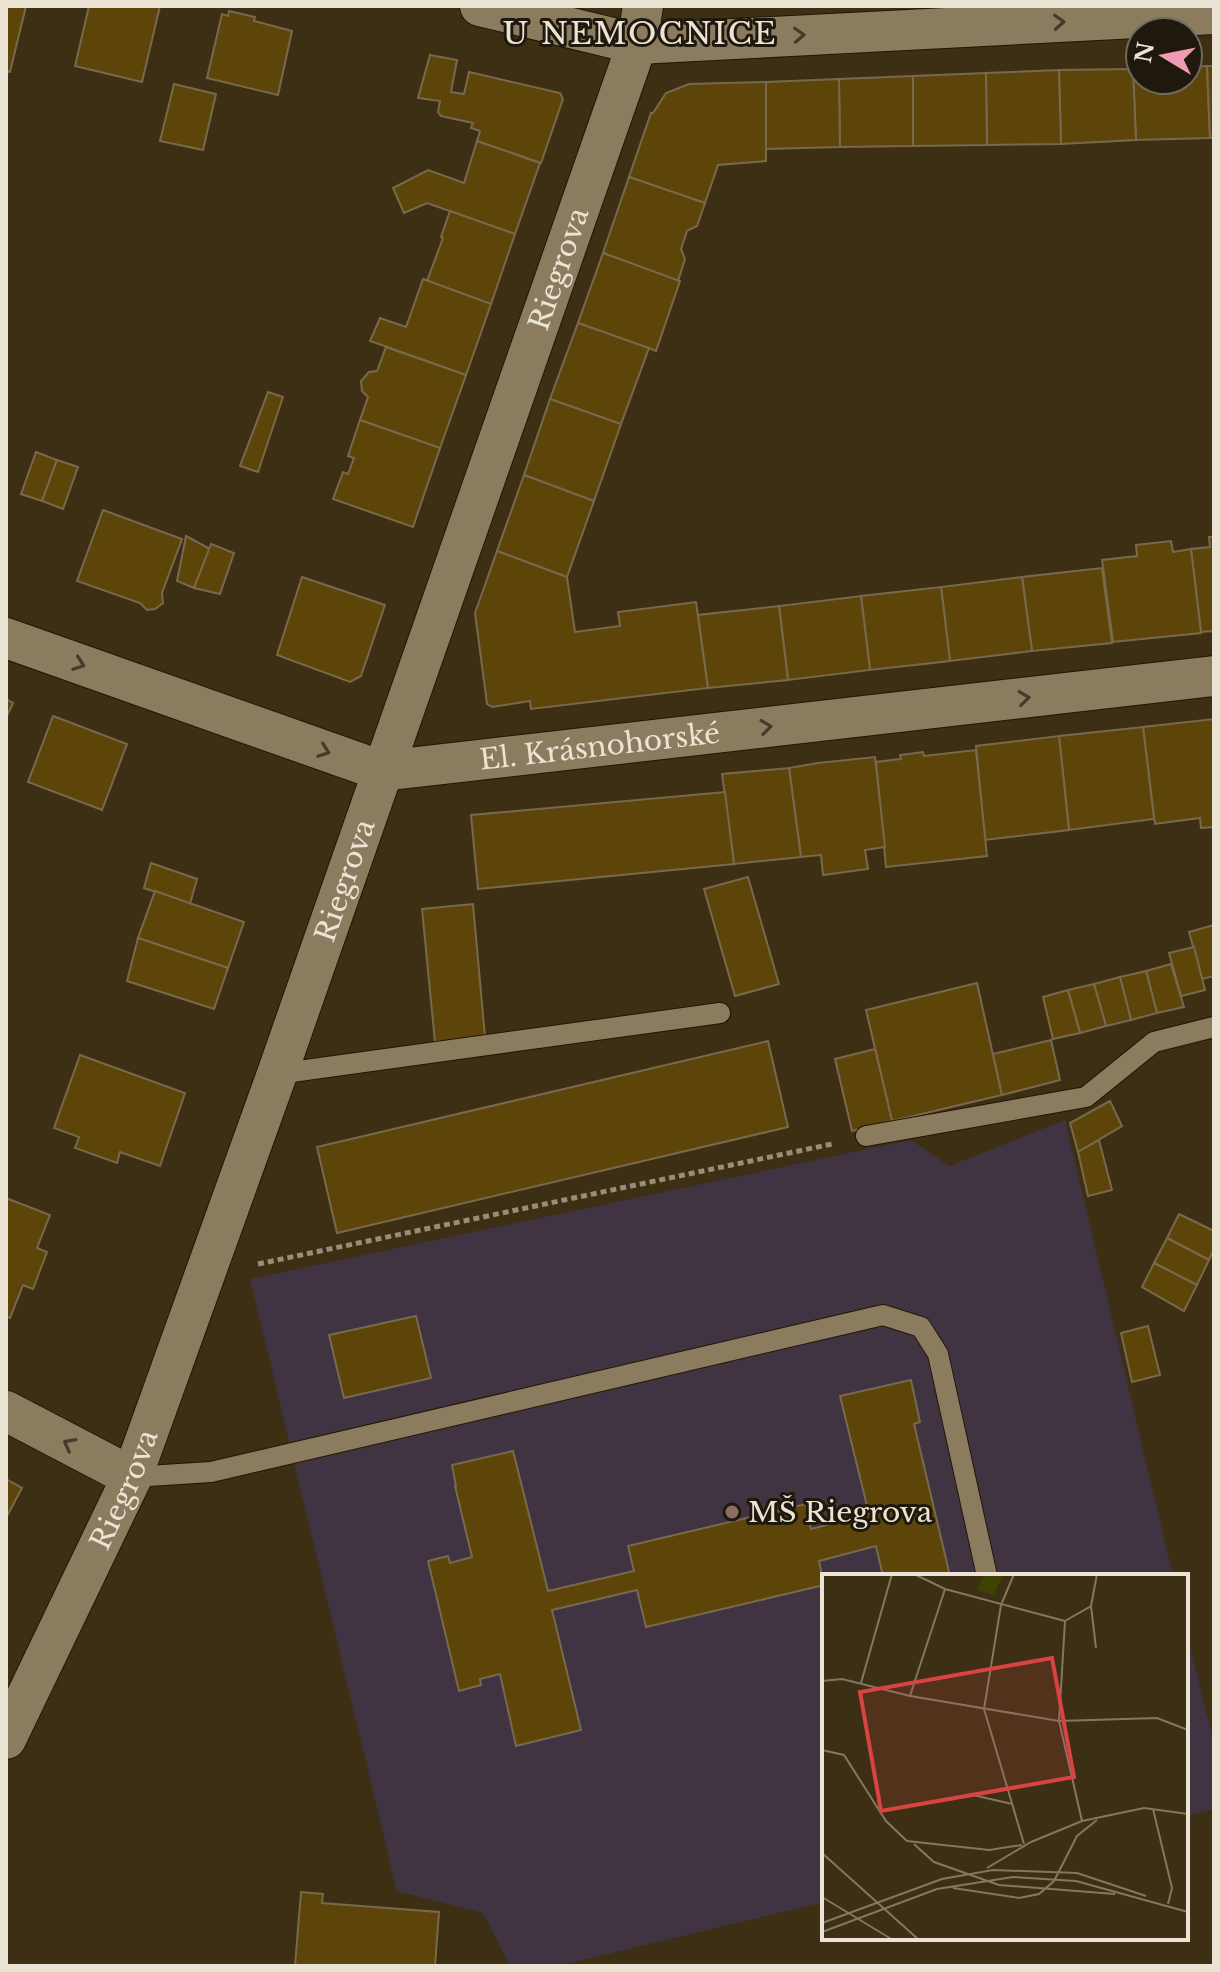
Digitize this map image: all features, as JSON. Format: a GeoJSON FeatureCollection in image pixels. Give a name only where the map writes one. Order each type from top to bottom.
{"type":"FeatureCollection","features":[{"type":"Feature","properties":{"kind":"street"},"geometry":{"type":"LineString","coordinates":[[480,6],[640,25],[1214,14]]}},
{"type":"Feature","properties":{"kind":"street","name":"Riegrova"},"geometry":{"type":"LineString","coordinates":[[6,1739],[132,1477],[277,1074],[640,25]]}},
{"type":"Feature","properties":{"kind":"street","name":"El. Krásnohorské"},"geometry":{"type":"LineString","coordinates":[[6,638],[382,771],[1214,676]]}},
{"type":"Feature","properties":{"kind":"street"},"geometry":{"type":"LineString","coordinates":[[6,1411],[132,1477]]}},
{"type":"Feature","properties":{"kind":"lane"},"geometry":{"type":"LineString","coordinates":[[277,1074],[720,1013]]}},
{"type":"Feature","properties":{"kind":"lane"},"geometry":{"type":"LineString","coordinates":[[866,1136],[1086,1097],[1154,1042],[1214,1027]]}},
{"type":"Feature","properties":{"kind":"lane"},"geometry":{"type":"LineString","coordinates":[[132,1477],[211,1472],[883,1315],[921,1327],[938,1354],[987,1574]]}},
{"type":"Feature","properties":{"kind":"path"},"geometry":{"type":"LineString","coordinates":[[206,1274],[866,1136]]}},
{"type":"Feature","properties":{"kind":"shaded area","name":"MŠ Riegrova"},"geometry":{"type":"Polygon","coordinates":[[[1065,1120],[1173,1574],[822,1574],[822,1902],[557,1966],[510,1966],[483,1913],[397,1891],[250,1279],[911,1140],[949,1166],[1065,1120]]]}},
{"type":"Feature","properties":{"kind":"shaded area"},"geometry":{"type":"Polygon","coordinates":[[[1188,1637],[1214,1744],[1214,1809],[1188,1816],[1188,1637]]]}},
{"type":"Feature","properties":{"kind":"building"},"geometry":{"type":"Polygon","coordinates":[[[6,6],[26,6],[10,72],[6,71],[6,6]]]}},
{"type":"Feature","properties":{"kind":"building"},"geometry":{"type":"Polygon","coordinates":[[[89,6],[160,6],[142,82],[75,66],[89,6]]]}},
{"type":"Feature","properties":{"kind":"building"},"geometry":{"type":"Polygon","coordinates":[[[229,11],[292,31],[278,95],[207,78],[222,14],[228,16],[229,11]]]}},
{"type":"Feature","properties":{"kind":"building"},"geometry":{"type":"Polygon","coordinates":[[[430,55],[457,60],[451,92],[464,94],[469,72],[560,93],[563,99],[541,163],[477,141],[480,131],[471,128],[473,123],[441,116],[438,112],[440,101],[418,98],[430,55]]]}},
{"type":"Feature","properties":{"kind":"building"},"geometry":{"type":"Polygon","coordinates":[[[1204,66],[1207,66],[1210,138],[1136,140],[1134,96],[1204,96],[1204,66]]]}},
{"type":"Feature","properties":{"kind":"building"},"geometry":{"type":"Polygon","coordinates":[[[1207,66],[1214,66],[1214,138],[1210,138],[1207,66]]]}},
{"type":"Feature","properties":{"kind":"building"},"geometry":{"type":"Polygon","coordinates":[[[1124,69],[1124,96],[1134,96],[1136,140],[1061,144],[1059,70],[1124,69]]]}},
{"type":"Feature","properties":{"kind":"building"},"geometry":{"type":"Polygon","coordinates":[[[1059,70],[1061,144],[987,145],[986,73],[1059,70]]]}},
{"type":"Feature","properties":{"kind":"building"},"geometry":{"type":"Polygon","coordinates":[[[986,73],[987,145],[913,146],[913,76],[986,73]]]}},
{"type":"Feature","properties":{"kind":"building"},"geometry":{"type":"Polygon","coordinates":[[[913,76],[913,146],[840,147],[839,79],[913,76]]]}},
{"type":"Feature","properties":{"kind":"building"},"geometry":{"type":"Polygon","coordinates":[[[839,79],[840,147],[766,149],[766,82],[839,79]]]}},
{"type":"Feature","properties":{"kind":"building"},"geometry":{"type":"Polygon","coordinates":[[[766,82],[766,161],[718,165],[705,203],[629,177],[651,113],[666,93],[689,84],[766,82]]]}},
{"type":"Feature","properties":{"kind":"building"},"geometry":{"type":"Polygon","coordinates":[[[174,84],[216,94],[203,150],[160,141],[174,84]]]}},
{"type":"Feature","properties":{"kind":"building"},"geometry":{"type":"Polygon","coordinates":[[[477,141],[540,163],[515,234],[427,203],[404,213],[393,188],[428,170],[464,183],[477,141]]]}},
{"type":"Feature","properties":{"kind":"building"},"geometry":{"type":"Polygon","coordinates":[[[629,177],[705,203],[697,226],[687,231],[681,249],[685,259],[678,281],[603,253],[629,177]]]}},
{"type":"Feature","properties":{"kind":"building"},"geometry":{"type":"Polygon","coordinates":[[[450,211],[515,234],[491,304],[427,281],[450,211]]]}},
{"type":"Feature","properties":{"kind":"building"},"geometry":{"type":"Polygon","coordinates":[[[603,253],[680,281],[656,351],[578,323],[603,253]]]}},
{"type":"Feature","properties":{"kind":"building"},"geometry":{"type":"Polygon","coordinates":[[[423,279],[491,304],[466,375],[370,341],[380,318],[406,327],[423,279]]]}},
{"type":"Feature","properties":{"kind":"building"},"geometry":{"type":"Polygon","coordinates":[[[578,323],[649,348],[621,424],[550,399],[578,323]]]}},
{"type":"Feature","properties":{"kind":"building"},"geometry":{"type":"Polygon","coordinates":[[[386,347],[466,375],[440,448],[360,420],[368,397],[362,391],[361,381],[369,372],[377,371],[386,347]]]}},
{"type":"Feature","properties":{"kind":"building"},"geometry":{"type":"Polygon","coordinates":[[[268,392],[283,397],[258,472],[240,466],[268,392]]]}},
{"type":"Feature","properties":{"kind":"building"},"geometry":{"type":"Polygon","coordinates":[[[550,399],[621,424],[594,501],[524,475],[550,399]]]}},
{"type":"Feature","properties":{"kind":"building"},"geometry":{"type":"Polygon","coordinates":[[[360,420],[440,448],[413,527],[333,499],[343,472],[348,474],[354,458],[348,456],[360,420]]]}},
{"type":"Feature","properties":{"kind":"building"},"geometry":{"type":"Polygon","coordinates":[[[36,452],[57,460],[42,501],[21,494],[36,452]]]}},
{"type":"Feature","properties":{"kind":"building"},"geometry":{"type":"Polygon","coordinates":[[[57,460],[78,467],[63,509],[42,501],[57,460]]]}},
{"type":"Feature","properties":{"kind":"building"},"geometry":{"type":"Polygon","coordinates":[[[524,475],[594,501],[567,577],[497,551],[524,475]]]}},
{"type":"Feature","properties":{"kind":"building"},"geometry":{"type":"Polygon","coordinates":[[[103,510],[182,539],[162,593],[163,603],[155,609],[147,610],[140,603],[77,581],[103,510]]]}},
{"type":"Feature","properties":{"kind":"building"},"geometry":{"type":"Polygon","coordinates":[[[186,536],[210,549],[194,588],[177,581],[186,536]]]}},
{"type":"Feature","properties":{"kind":"building"},"geometry":{"type":"Polygon","coordinates":[[[1209,537],[1214,537],[1214,631],[1201,632],[1191,549],[1210,547],[1209,537]]]}},
{"type":"Feature","properties":{"kind":"building"},"geometry":{"type":"Polygon","coordinates":[[[1171,541],[1173,552],[1191,549],[1201,633],[1113,642],[1102,560],[1137,556],[1136,545],[1171,541]]]}},
{"type":"Feature","properties":{"kind":"building"},"geometry":{"type":"Polygon","coordinates":[[[211,544],[234,553],[220,594],[194,588],[211,544]]]}},
{"type":"Feature","properties":{"kind":"building"},"geometry":{"type":"Polygon","coordinates":[[[497,551],[567,577],[575,632],[620,626],[618,612],[696,602],[708,688],[531,709],[530,701],[492,707],[487,704],[475,613],[497,551]]]}},
{"type":"Feature","properties":{"kind":"building"},"geometry":{"type":"Polygon","coordinates":[[[1102,568],[1112,643],[1032,651],[1022,577],[1102,568]]]}},
{"type":"Feature","properties":{"kind":"building"},"geometry":{"type":"Polygon","coordinates":[[[302,577],[385,605],[361,676],[350,682],[277,655],[302,577]]]}},
{"type":"Feature","properties":{"kind":"building"},"geometry":{"type":"Polygon","coordinates":[[[1022,577],[1032,651],[950,661],[941,587],[1022,577]]]}},
{"type":"Feature","properties":{"kind":"building"},"geometry":{"type":"Polygon","coordinates":[[[941,587],[950,661],[870,670],[861,596],[941,587]]]}},
{"type":"Feature","properties":{"kind":"building"},"geometry":{"type":"Polygon","coordinates":[[[861,596],[870,670],[788,680],[779,606],[861,596]]]}},
{"type":"Feature","properties":{"kind":"building"},"geometry":{"type":"Polygon","coordinates":[[[779,606],[788,680],[708,688],[698,615],[779,606]]]}},
{"type":"Feature","properties":{"kind":"building"},"geometry":{"type":"Polygon","coordinates":[[[6,699],[13,703],[6,718],[6,699]]]}},
{"type":"Feature","properties":{"kind":"building"},"geometry":{"type":"Polygon","coordinates":[[[53,716],[127,744],[102,810],[28,782],[53,716]]]}},
{"type":"Feature","properties":{"kind":"building"},"geometry":{"type":"Polygon","coordinates":[[[1214,719],[1214,827],[1201,828],[1200,818],[1155,824],[1143,727],[1214,719]]]}},
{"type":"Feature","properties":{"kind":"building"},"geometry":{"type":"Polygon","coordinates":[[[1143,727],[1154,819],[1069,830],[1059,736],[1143,727]]]}},
{"type":"Feature","properties":{"kind":"building"},"geometry":{"type":"Polygon","coordinates":[[[1059,736],[1069,830],[985,840],[976,746],[1059,736]]]}},
{"type":"Feature","properties":{"kind":"building"},"geometry":{"type":"Polygon","coordinates":[[[976,750],[987,856],[886,867],[876,762],[923,752],[924,756],[976,750]]]}},
{"type":"Feature","properties":{"kind":"building"},"geometry":{"type":"Polygon","coordinates":[[[875,757],[885,847],[865,850],[868,869],[823,875],[821,855],[801,857],[789,768],[875,757]]]}},
{"type":"Feature","properties":{"kind":"building"},"geometry":{"type":"Polygon","coordinates":[[[789,768],[801,857],[734,864],[722,774],[789,768]]]}},
{"type":"Feature","properties":{"kind":"building"},"geometry":{"type":"Polygon","coordinates":[[[725,792],[734,864],[478,889],[471,815],[725,792]]]}},
{"type":"Feature","properties":{"kind":"building"},"geometry":{"type":"Polygon","coordinates":[[[151,863],[197,879],[190,904],[144,888],[151,863]]]}},
{"type":"Feature","properties":{"kind":"building"},"geometry":{"type":"Polygon","coordinates":[[[748,877],[779,984],[735,996],[704,889],[748,877]]]}},
{"type":"Feature","properties":{"kind":"building"},"geometry":{"type":"Polygon","coordinates":[[[155,891],[244,922],[228,968],[138,938],[155,891]]]}},
{"type":"Feature","properties":{"kind":"building"},"geometry":{"type":"Polygon","coordinates":[[[473,904],[485,1037],[435,1042],[422,909],[473,904]]]}},
{"type":"Feature","properties":{"kind":"building"},"geometry":{"type":"Polygon","coordinates":[[[1214,925],[1214,976],[1202,979],[1189,932],[1214,925]]]}},
{"type":"Feature","properties":{"kind":"building"},"geometry":{"type":"Polygon","coordinates":[[[138,938],[228,968],[214,1009],[127,981],[138,938]]]}},
{"type":"Feature","properties":{"kind":"building"},"geometry":{"type":"Polygon","coordinates":[[[1194,947],[1205,990],[1181,996],[1169,953],[1194,947]]]}},
{"type":"Feature","properties":{"kind":"building"},"geometry":{"type":"Polygon","coordinates":[[[1171,964],[1184,1007],[1157,1013],[1146,971],[1171,964]]]}},
{"type":"Feature","properties":{"kind":"building"},"geometry":{"type":"Polygon","coordinates":[[[1146,971],[1157,1013],[1131,1020],[1120,977],[1146,971]]]}},
{"type":"Feature","properties":{"kind":"building"},"geometry":{"type":"Polygon","coordinates":[[[1120,977],[1131,1020],[1106,1026],[1094,984],[1120,977]]]}},
{"type":"Feature","properties":{"kind":"building"},"geometry":{"type":"Polygon","coordinates":[[[977,983],[1002,1095],[892,1121],[866,1010],[977,983]]]}},
{"type":"Feature","properties":{"kind":"building"},"geometry":{"type":"Polygon","coordinates":[[[1094,984],[1106,1026],[1080,1033],[1068,990],[1094,984]]]}},
{"type":"Feature","properties":{"kind":"building"},"geometry":{"type":"Polygon","coordinates":[[[1068,990],[1080,1033],[1053,1039],[1043,997],[1068,990]]]}},
{"type":"Feature","properties":{"kind":"building"},"geometry":{"type":"Polygon","coordinates":[[[1051,1040],[1060,1080],[1002,1095],[993,1054],[1051,1040]]]}},
{"type":"Feature","properties":{"kind":"building"},"geometry":{"type":"Polygon","coordinates":[[[768,1041],[788,1127],[337,1233],[317,1147],[768,1041]]]}},
{"type":"Feature","properties":{"kind":"building"},"geometry":{"type":"Polygon","coordinates":[[[875,1049],[892,1121],[852,1131],[835,1059],[875,1049]]]}},
{"type":"Feature","properties":{"kind":"building"},"geometry":{"type":"Polygon","coordinates":[[[80,1055],[185,1093],[160,1166],[120,1152],[117,1163],[75,1148],[79,1137],[54,1128],[80,1055]]]}},
{"type":"Feature","properties":{"kind":"building"},"geometry":{"type":"Polygon","coordinates":[[[1110,1101],[1122,1126],[1078,1152],[1070,1123],[1110,1101]]]}},
{"type":"Feature","properties":{"kind":"building"},"geometry":{"type":"Polygon","coordinates":[[[1099,1140],[1112,1190],[1088,1196],[1078,1152],[1099,1140]]]}},
{"type":"Feature","properties":{"kind":"building"},"geometry":{"type":"Polygon","coordinates":[[[6,1198],[50,1215],[37,1248],[47,1252],[33,1289],[23,1285],[10,1318],[6,1316],[6,1198]]]}},
{"type":"Feature","properties":{"kind":"building"},"geometry":{"type":"Polygon","coordinates":[[[1179,1214],[1214,1231],[1214,1249],[1209,1260],[1167,1238],[1179,1214]]]}},
{"type":"Feature","properties":{"kind":"building"},"geometry":{"type":"Polygon","coordinates":[[[1167,1238],[1209,1260],[1197,1285],[1154,1263],[1167,1238]]]}},
{"type":"Feature","properties":{"kind":"building"},"geometry":{"type":"Polygon","coordinates":[[[1154,1263],[1197,1285],[1184,1311],[1142,1287],[1154,1263]]]}},
{"type":"Feature","properties":{"kind":"building"},"geometry":{"type":"Polygon","coordinates":[[[416,1316],[431,1378],[344,1398],[329,1335],[416,1316]]]}},
{"type":"Feature","properties":{"kind":"building"},"geometry":{"type":"Polygon","coordinates":[[[1148,1326],[1160,1375],[1132,1382],[1121,1333],[1148,1326]]]}},
{"type":"Feature","properties":{"kind":"building"},"geometry":{"type":"Polygon","coordinates":[[[911,1380],[920,1422],[914,1424],[950,1574],[883,1574],[876,1546],[819,1561],[822,1585],[646,1627],[637,1590],[552,1610],[581,1730],[516,1746],[500,1674],[480,1679],[481,1685],[459,1691],[428,1561],[448,1556],[450,1563],[472,1557],[452,1465],[513,1451],[548,1591],[634,1571],[628,1546],[806,1504],[811,1529],[869,1514],[840,1396],[911,1380]]]}},
{"type":"Feature","properties":{"kind":"building"},"geometry":{"type":"Polygon","coordinates":[[[6,1479],[22,1488],[6,1518],[6,1479]]]}},
{"type":"Feature","properties":{"kind":"building"},"geometry":{"type":"Polygon","coordinates":[[[301,1892],[323,1894],[322,1903],[439,1912],[435,1966],[295,1966],[301,1892]]]}},
{"type":"Feature","properties":{"kind":"place","name":"MŠ Riegrova"},"geometry":{"type":"Point","coordinates":[732,1512]}},
{"type":"Feature","properties":{"kind":"district","name":"U NEMOCNICE"},"geometry":{"type":"Point","coordinates":[640,33]}}]}
